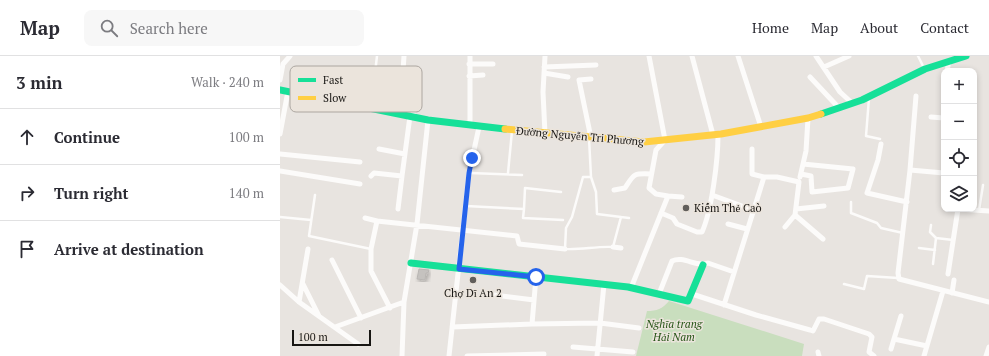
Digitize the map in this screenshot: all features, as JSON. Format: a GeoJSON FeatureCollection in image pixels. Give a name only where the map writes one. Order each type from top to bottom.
{"type":"FeatureCollection","features":[{"type":"Feature","properties":{"kind":"main road","name":"Đường Nguyễn Tri Phương"},"geometry":{"type":"LineString","coordinates":[[389,112],[428,120],[512,131],[644,142],[665,140],[716,135],[808,118],[870,96],[925,69],[966,56]]}},
{"type":"Feature","properties":{"kind":"main road","name":"Đường Nguyễn Tri Phương"},"geometry":{"type":"LineString","coordinates":[[280,90],[288,91]]}},
{"type":"Feature","properties":{"kind":"main road"},"geometry":{"type":"LineString","coordinates":[[411,262],[459,269],[604,284],[631,288],[688,301],[703,265]]}},
{"type":"Feature","properties":{"kind":"street"},"geometry":{"type":"LineString","coordinates":[[280,80],[284,64],[290,56]]}},
{"type":"Feature","properties":{"kind":"street"},"geometry":{"type":"LineString","coordinates":[[403,66],[404,56]]}},
{"type":"Feature","properties":{"kind":"street"},"geometry":{"type":"LineString","coordinates":[[470,56],[470,126]]}},
{"type":"Feature","properties":{"kind":"street"},"geometry":{"type":"LineString","coordinates":[[545,56],[545,134]]}},
{"type":"Feature","properties":{"kind":"street"},"geometry":{"type":"LineString","coordinates":[[649,56],[665,140],[656,150],[649,188],[656,194],[682,197]]}},
{"type":"Feature","properties":{"kind":"street"},"geometry":{"type":"LineString","coordinates":[[661,213],[673,218],[677,224],[700,233],[703,230],[712,195],[717,161],[716,135],[692,56]]}},
{"type":"Feature","properties":{"kind":"street"},"geometry":{"type":"LineString","coordinates":[[738,56],[761,127]]}},
{"type":"Feature","properties":{"kind":"street"},"geometry":{"type":"LineString","coordinates":[[816,56],[840,92],[852,103]]}},
{"type":"Feature","properties":{"kind":"street"},"geometry":{"type":"LineString","coordinates":[[824,67],[849,56]]}},
{"type":"Feature","properties":{"kind":"street"},"geometry":{"type":"LineString","coordinates":[[948,68],[949,61]]}},
{"type":"Feature","properties":{"kind":"street"},"geometry":{"type":"LineString","coordinates":[[469,64],[493,64]]}},
{"type":"Feature","properties":{"kind":"street"},"geometry":{"type":"LineString","coordinates":[[544,67],[596,65]]}},
{"type":"Feature","properties":{"kind":"street"},"geometry":{"type":"LineString","coordinates":[[544,73],[568,77]]}},
{"type":"Feature","properties":{"kind":"street"},"geometry":{"type":"LineString","coordinates":[[469,76],[483,76]]}},
{"type":"Feature","properties":{"kind":"street"},"geometry":{"type":"LineString","coordinates":[[810,77],[839,108]]}},
{"type":"Feature","properties":{"kind":"street"},"geometry":{"type":"LineString","coordinates":[[590,138],[579,80],[591,79]]}},
{"type":"Feature","properties":{"kind":"street"},"geometry":{"type":"LineString","coordinates":[[280,134],[288,91]]}},
{"type":"Feature","properties":{"kind":"street"},"geometry":{"type":"LineString","coordinates":[[916,96],[907,202],[898,273],[899,278],[943,291],[989,302]]}},
{"type":"Feature","properties":{"kind":"street"},"geometry":{"type":"LineString","coordinates":[[398,209],[412,112]]}},
{"type":"Feature","properties":{"kind":"street"},"geometry":{"type":"LineString","coordinates":[[932,117],[941,118]]}},
{"type":"Feature","properties":{"kind":"street"},"geometry":{"type":"LineString","coordinates":[[785,227],[795,215],[799,182],[804,164],[808,118]]}},
{"type":"Feature","properties":{"kind":"street"},"geometry":{"type":"LineString","coordinates":[[402,356],[404,302],[417,224],[428,120]]}},
{"type":"Feature","properties":{"kind":"street"},"geometry":{"type":"LineString","coordinates":[[449,356],[464,231],[469,173],[479,127]]}},
{"type":"Feature","properties":{"kind":"street"},"geometry":{"type":"LineString","coordinates":[[880,141],[878,160],[867,194],[907,202]]}},
{"type":"Feature","properties":{"kind":"street"},"geometry":{"type":"LineString","coordinates":[[379,149],[405,154]]}},
{"type":"Feature","properties":{"kind":"street"},"geometry":{"type":"LineString","coordinates":[[752,149],[752,174],[764,177],[778,177],[799,182]]}},
{"type":"Feature","properties":{"kind":"street"},"geometry":{"type":"LineString","coordinates":[[280,154],[360,162]]}},
{"type":"Feature","properties":{"kind":"street"},"geometry":{"type":"LineString","coordinates":[[801,174],[811,176],[812,194],[848,188],[853,169],[804,164]]}},
{"type":"Feature","properties":{"kind":"street"},"geometry":{"type":"LineString","coordinates":[[910,170],[941,173]]}},
{"type":"Feature","properties":{"kind":"street"},"geometry":{"type":"LineString","coordinates":[[280,171],[360,184]]}},
{"type":"Feature","properties":{"kind":"street"},"geometry":{"type":"LineString","coordinates":[[371,176],[374,173],[402,176]]}},
{"type":"Feature","properties":{"kind":"street"},"geometry":{"type":"LineString","coordinates":[[614,190],[625,188],[634,174],[651,174]]}},
{"type":"Feature","properties":{"kind":"street"},"geometry":{"type":"LineString","coordinates":[[724,304],[752,210],[764,177]]}},
{"type":"Feature","properties":{"kind":"street"},"geometry":{"type":"LineString","coordinates":[[712,195],[752,210]]}},
{"type":"Feature","properties":{"kind":"street"},"geometry":{"type":"LineString","coordinates":[[631,288],[668,196]]}},
{"type":"Feature","properties":{"kind":"street"},"geometry":{"type":"LineString","coordinates":[[796,209],[824,206]]}},
{"type":"Feature","properties":{"kind":"street"},"geometry":{"type":"LineString","coordinates":[[979,211],[989,211]]}},
{"type":"Feature","properties":{"kind":"street"},"geometry":{"type":"LineString","coordinates":[[948,274],[957,212]]}},
{"type":"Feature","properties":{"kind":"street"},"geometry":{"type":"LineString","coordinates":[[795,215],[824,239]]}},
{"type":"Feature","properties":{"kind":"street"},"geometry":{"type":"LineString","coordinates":[[365,218],[377,221],[417,224],[464,231],[516,236],[519,244],[565,249]]}},
{"type":"Feature","properties":{"kind":"street"},"geometry":{"type":"LineString","coordinates":[[377,221],[371,249],[371,271],[390,308]]}},
{"type":"Feature","properties":{"kind":"street"},"geometry":{"type":"LineString","coordinates":[[728,224],[747,229]]}},
{"type":"Feature","properties":{"kind":"street"},"geometry":{"type":"LineString","coordinates":[[613,247],[621,248]]}},
{"type":"Feature","properties":{"kind":"street"},"geometry":{"type":"LineString","coordinates":[[299,302],[308,249]]}},
{"type":"Feature","properties":{"kind":"street"},"geometry":{"type":"LineString","coordinates":[[659,294],[672,261],[678,258],[703,265],[708,263],[734,272]]}},
{"type":"Feature","properties":{"kind":"street"},"geometry":{"type":"LineString","coordinates":[[332,260],[361,318]]}},
{"type":"Feature","properties":{"kind":"street"},"geometry":{"type":"LineString","coordinates":[[532,324],[536,277]]}},
{"type":"Feature","properties":{"kind":"street"},"geometry":{"type":"LineString","coordinates":[[952,293],[954,280]]}},
{"type":"Feature","properties":{"kind":"street"},"geometry":{"type":"LineString","coordinates":[[302,283],[320,316]]}},
{"type":"Feature","properties":{"kind":"street"},"geometry":{"type":"LineString","coordinates":[[597,356],[604,284]]}},
{"type":"Feature","properties":{"kind":"street"},"geometry":{"type":"LineString","coordinates":[[280,285],[299,302],[358,344]]}},
{"type":"Feature","properties":{"kind":"street"},"geometry":{"type":"LineString","coordinates":[[924,356],[943,291]]}},
{"type":"Feature","properties":{"kind":"street"},"geometry":{"type":"LineString","coordinates":[[486,294],[534,300]]}},
{"type":"Feature","properties":{"kind":"street"},"geometry":{"type":"LineString","coordinates":[[692,294],[813,331],[819,319],[824,319],[869,334],[872,337],[869,352],[874,356]]}},
{"type":"Feature","properties":{"kind":"street"},"geometry":{"type":"LineString","coordinates":[[334,327],[404,302]]}},
{"type":"Feature","properties":{"kind":"street"},"geometry":{"type":"LineString","coordinates":[[890,349],[901,316]]}},
{"type":"Feature","properties":{"kind":"street"},"geometry":{"type":"LineString","coordinates":[[452,327],[600,323],[638,328]]}},
{"type":"Feature","properties":{"kind":"street"},"geometry":{"type":"LineString","coordinates":[[894,339],[926,346]]}},
{"type":"Feature","properties":{"kind":"street"},"geometry":{"type":"LineString","coordinates":[[986,356],[989,346]]}},
{"type":"Feature","properties":{"kind":"street"},"geometry":{"type":"LineString","coordinates":[[573,347],[634,352]]}},
{"type":"Feature","properties":{"kind":"street"},"geometry":{"type":"LineString","coordinates":[[467,356],[544,354]]}},
{"type":"Feature","properties":{"kind":"lane"},"geometry":{"type":"LineString","coordinates":[[376,66],[377,56]]}},
{"type":"Feature","properties":{"kind":"lane"},"geometry":{"type":"LineString","coordinates":[[918,56],[925,69]]}},
{"type":"Feature","properties":{"kind":"lane"},"geometry":{"type":"LineString","coordinates":[[870,96],[866,136],[880,141]]}},
{"type":"Feature","properties":{"kind":"lane"},"geometry":{"type":"LineString","coordinates":[[508,173],[512,131]]}},
{"type":"Feature","properties":{"kind":"lane"},"geometry":{"type":"LineString","coordinates":[[590,138],[591,177],[596,192],[597,214],[629,218]]}},
{"type":"Feature","properties":{"kind":"lane"},"geometry":{"type":"LineString","coordinates":[[469,173],[508,173],[522,175]]}},
{"type":"Feature","properties":{"kind":"lane"},"geometry":{"type":"LineString","coordinates":[[591,177],[583,177],[572,217],[566,228],[565,249],[578,250],[598,246],[613,247],[621,218]]}},
{"type":"Feature","properties":{"kind":"lane"},"geometry":{"type":"LineString","coordinates":[[979,211],[983,185]]}},
{"type":"Feature","properties":{"kind":"lane"},"geometry":{"type":"LineString","coordinates":[[561,192],[525,188],[523,218],[563,220]]}},
{"type":"Feature","properties":{"kind":"lane"},"geometry":{"type":"LineString","coordinates":[[315,195],[309,236],[371,249]]}},
{"type":"Feature","properties":{"kind":"lane"},"geometry":{"type":"LineString","coordinates":[[852,202],[851,213],[877,223],[881,228],[903,234]]}},
{"type":"Feature","properties":{"kind":"lane"},"geometry":{"type":"LineString","coordinates":[[466,206],[524,209]]}},
{"type":"Feature","properties":{"kind":"lane"},"geometry":{"type":"LineString","coordinates":[[280,218],[311,220]]}},
{"type":"Feature","properties":{"kind":"lane"},"geometry":{"type":"LineString","coordinates":[[931,225],[930,232],[936,238],[953,240]]}},
{"type":"Feature","properties":{"kind":"lane"},"geometry":{"type":"LineString","coordinates":[[933,264],[936,238]]}},
{"type":"Feature","properties":{"kind":"lane"},"geometry":{"type":"LineString","coordinates":[[919,248],[935,250]]}},
{"type":"Feature","properties":{"kind":"lane"},"geometry":{"type":"LineString","coordinates":[[844,284],[864,289],[867,276],[899,278]]}},
{"type":"Feature","properties":{"kind":"green space","name":"Nghĩa trang Hải Nam"},"geometry":{"type":"Polygon","coordinates":[[[669,301],[804,344],[802,356],[636,356],[647,311],[659,309],[669,301]]]}},
{"type":"Feature","properties":{"kind":"building"},"geometry":{"type":"Polygon","coordinates":[[[419,269],[429,270],[428,273],[426,273],[425,280],[417,279],[419,269]]]}},
{"type":"Feature","properties":{"kind":"traffic: fast"},"geometry":{"type":"LineString","coordinates":[[821,114],[862,100],[925,69],[966,56]]}},
{"type":"Feature","properties":{"kind":"traffic: fast"},"geometry":{"type":"LineString","coordinates":[[280,90],[290,92]]}},
{"type":"Feature","properties":{"kind":"traffic: fast"},"geometry":{"type":"LineString","coordinates":[[389,112],[428,120],[505,129]]}},
{"type":"Feature","properties":{"kind":"traffic: fast"},"geometry":{"type":"LineString","coordinates":[[411,263],[628,287],[688,301],[703,265]]}},
{"type":"Feature","properties":{"kind":"traffic: slow"},"geometry":{"type":"LineString","coordinates":[[505,129],[644,142],[721,134],[808,118],[821,114]]}},
{"type":"Feature","properties":{"kind":"place","name":"Kiếm Thẻ Caò"},"geometry":{"type":"Point","coordinates":[686,208]}},
{"type":"Feature","properties":{"kind":"place","name":"Chợ Dĩ An 2"},"geometry":{"type":"Point","coordinates":[473,280]}},
{"type":"Feature","properties":{"kind":"route"},"geometry":{"type":"LineString","coordinates":[[472,158],[469,173],[459,269],[536,277]]}}]}
